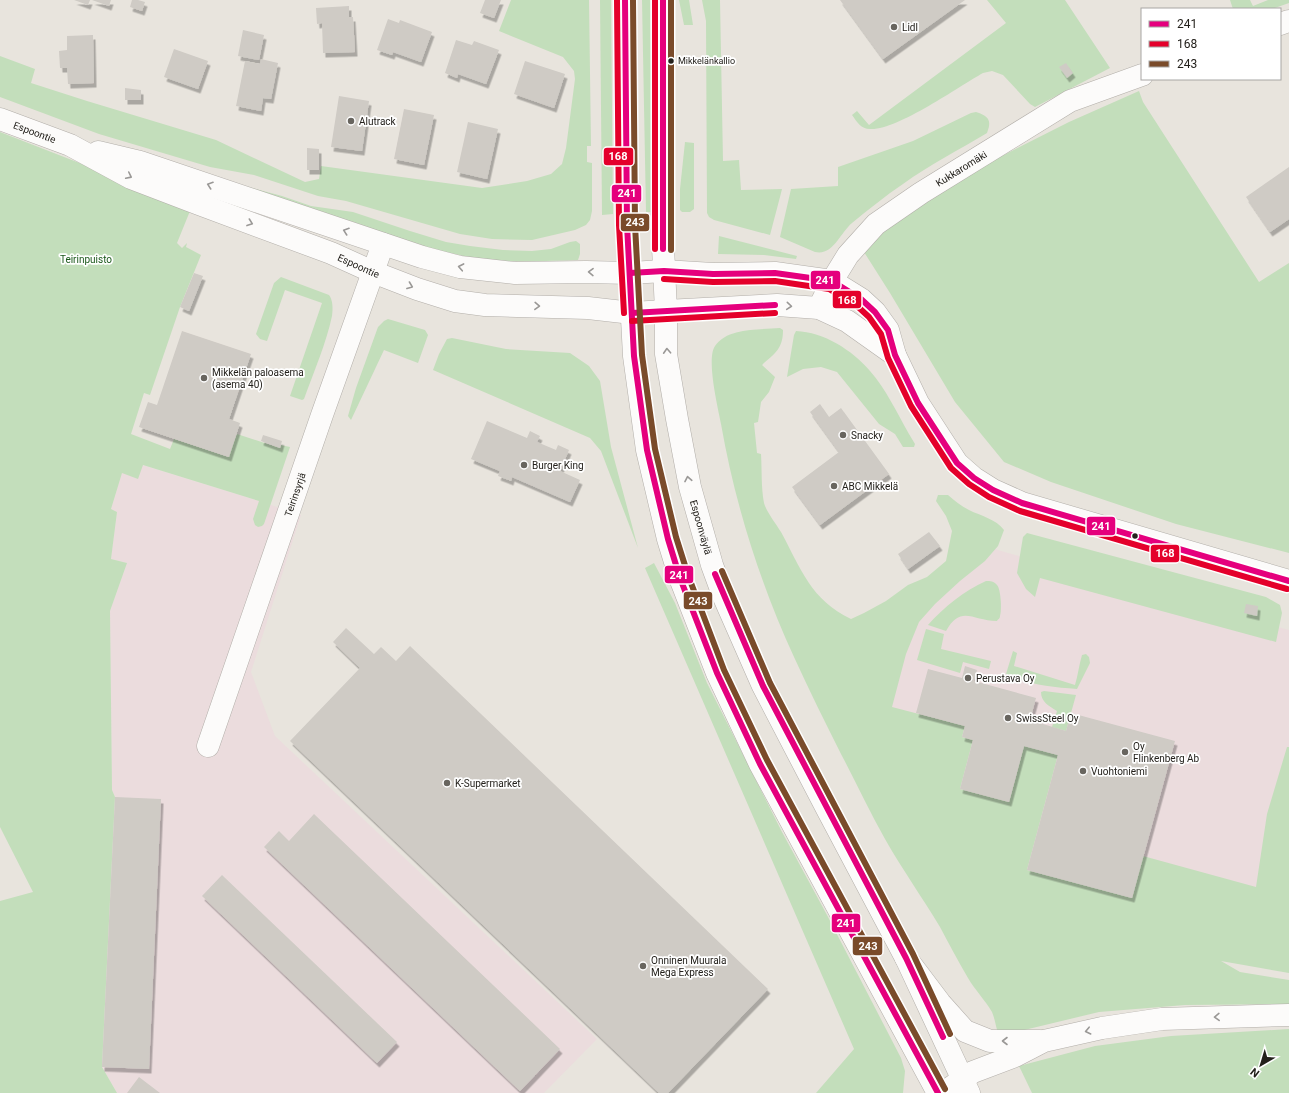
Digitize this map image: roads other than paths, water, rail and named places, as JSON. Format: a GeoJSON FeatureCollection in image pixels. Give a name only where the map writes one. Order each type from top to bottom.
{"type":"FeatureCollection","features":[{"type":"Feature","properties":{"kind":"main road"},"geometry":{"type":"LineString","coordinates":[[625,0],[627,226],[634,356],[647,450],[668,540],[680,578],[717,673],[760,764],[938,1093]]}},
{"type":"Feature","properties":{"kind":"main road","name":"Espoonväylä"},"geometry":{"type":"LineString","coordinates":[[663,0],[662,225],[666,311],[666,354],[690,487],[712,565],[723,595],[763,686],[826,809],[906,958],[966,1086]]}},
{"type":"Feature","properties":{"kind":"main road","name":"Kukkaromäki"},"geometry":{"type":"LineString","coordinates":[[819,308],[832,281],[848,255],[876,224],[921,193],[1070,101],[1141,75]]}},
{"type":"Feature","properties":{"kind":"main road","name":"Espoontie"},"geometry":{"type":"LineString","coordinates":[[0,119],[70,146],[131,178],[331,252],[373,272],[417,289],[455,301],[484,305],[588,308],[632,313],[666,311]]}},
{"type":"Feature","properties":{"kind":"main road","name":"Espoontie"},"geometry":{"type":"LineString","coordinates":[[70,146],[140,162],[422,257],[460,267],[515,273],[630,273],[664,271]]}},
{"type":"Feature","properties":{"kind":"main road","name":"Teirinsyrjä"},"geometry":{"type":"LineString","coordinates":[[208,746],[383,244]]}},
{"type":"Feature","properties":{"kind":"main road"},"geometry":{"type":"LineString","coordinates":[[664,271],[714,274],[775,273],[832,281],[861,299],[875,312],[888,330],[895,355],[918,403],[957,463],[974,478],[993,490],[1022,503],[1289,581]]}},
{"type":"Feature","properties":{"kind":"main road"},"geometry":{"type":"LineString","coordinates":[[666,311],[777,305],[819,308],[847,321],[895,355]]}},
{"type":"Feature","properties":{"kind":"main road"},"geometry":{"type":"LineString","coordinates":[[906,958],[940,1002],[965,1031],[990,1041],[1044,1041],[1102,1028],[1162,1019],[1289,1016]]}},
{"type":"Feature","properties":{"kind":"main road"},"geometry":{"type":"LineString","coordinates":[[943,1093],[966,1086],[973,1072],[1015,1056],[1044,1041]]}},
{"type":"Feature","properties":{"kind":"place","name":"Lidl"},"geometry":{"type":"Point","coordinates":[894,27]}},
{"type":"Feature","properties":{"kind":"place","name":"Mikkelänkallio"},"geometry":{"type":"Point","coordinates":[671,61]}},
{"type":"Feature","properties":{"kind":"place","name":"Alutrack"},"geometry":{"type":"Point","coordinates":[351,121]}},
{"type":"Feature","properties":{"kind":"place","name":"Mikkelän paloasema (asema 40)"},"geometry":{"type":"Point","coordinates":[204,378]}},
{"type":"Feature","properties":{"kind":"place","name":"Snacky"},"geometry":{"type":"Point","coordinates":[843,435]}},
{"type":"Feature","properties":{"kind":"place","name":"Burger King"},"geometry":{"type":"Point","coordinates":[524,465]}},
{"type":"Feature","properties":{"kind":"place","name":"ABC Mikkelä"},"geometry":{"type":"Point","coordinates":[834,486]}},
{"type":"Feature","properties":{"kind":"place","name":"Perustava Oy"},"geometry":{"type":"Point","coordinates":[968,678]}},
{"type":"Feature","properties":{"kind":"place","name":"SwissSteel Oy"},"geometry":{"type":"Point","coordinates":[1008,718]}},
{"type":"Feature","properties":{"kind":"place","name":"Oy Flinkenberg Ab"},"geometry":{"type":"Point","coordinates":[1125,752]}},
{"type":"Feature","properties":{"kind":"place","name":"Vuohtoniemi"},"geometry":{"type":"Point","coordinates":[1083,771]}},
{"type":"Feature","properties":{"kind":"place","name":"K-Supermarket"},"geometry":{"type":"Point","coordinates":[447,783]}},
{"type":"Feature","properties":{"kind":"place","name":"Onninen Muurala Mega Express"},"geometry":{"type":"Point","coordinates":[643,966]}},
{"type":"Feature","properties":{"kind":"park label","name":"Teirinpuisto"},"geometry":{"type":"Point","coordinates":[86,259]}}]}
